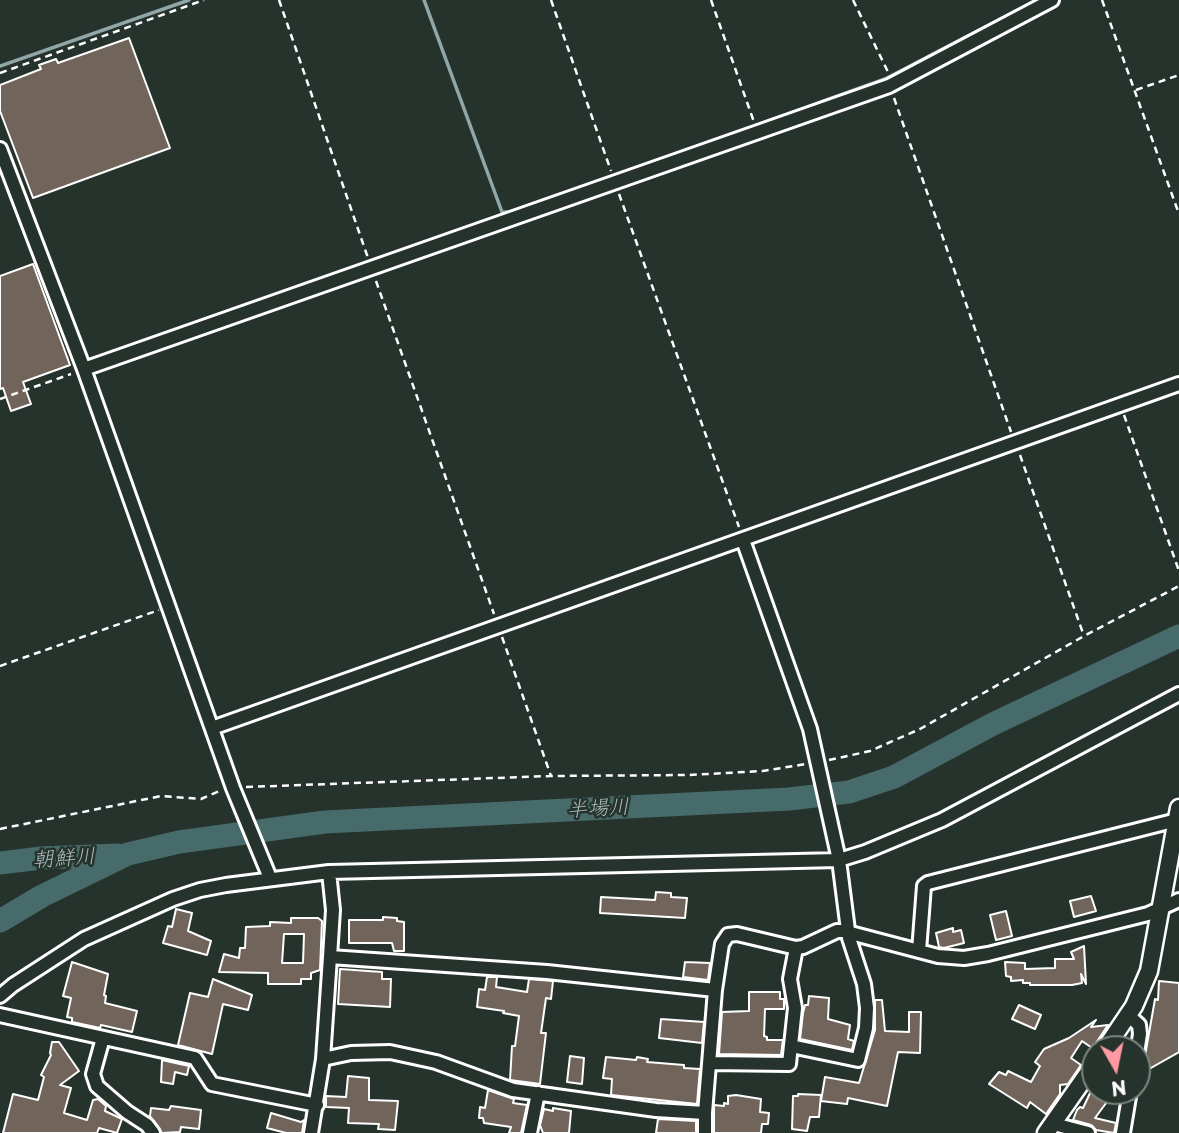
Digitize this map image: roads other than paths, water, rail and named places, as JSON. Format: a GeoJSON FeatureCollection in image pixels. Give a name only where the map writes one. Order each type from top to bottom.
{"type":"FeatureCollection","features":[{"type":"Feature","properties":{"kind":"street"},"geometry":{"type":"LineString","coordinates":[[84,369],[757,131],[889,80],[1052,0]]}},
{"type":"Feature","properties":{"kind":"street"},"geometry":{"type":"LineString","coordinates":[[0,149],[84,369],[234,791],[268,875]]}},
{"type":"Feature","properties":{"kind":"street"},"geometry":{"type":"LineString","coordinates":[[212,728],[1179,384]]}},
{"type":"Feature","properties":{"kind":"street"},"geometry":{"type":"LineString","coordinates":[[743,540],[810,729],[838,856],[852,951],[864,984],[867,1008],[866,1028],[858,1060],[791,1046]]}},
{"type":"Feature","properties":{"kind":"street"},"geometry":{"type":"LineString","coordinates":[[0,996],[48,961],[117,923],[200,890],[268,875],[838,856],[865,852],[942,820],[1179,694]]}},
{"type":"Feature","properties":{"kind":"street"},"geometry":{"type":"LineString","coordinates":[[919,951],[924,886],[928,883],[1178,814],[1149,971],[1142,990],[1114,1035]]}},
{"type":"Feature","properties":{"kind":"street"},"geometry":{"type":"LineString","coordinates":[[311,1133],[323,1059],[333,909],[329,872]]}},
{"type":"Feature","properties":{"kind":"street"},"geometry":{"type":"LineString","coordinates":[[705,1133],[715,990],[722,944],[728,935],[737,934],[796,948],[837,931],[850,932],[938,956],[964,958],[1147,914],[1179,900]]}},
{"type":"Feature","properties":{"kind":"street"},"geometry":{"type":"LineString","coordinates":[[709,1063],[789,1065],[795,1008],[790,979],[796,948]]}},
{"type":"Feature","properties":{"kind":"street"},"geometry":{"type":"LineString","coordinates":[[330,957],[547,971],[715,990]]}},
{"type":"Feature","properties":{"kind":"street"},"geometry":{"type":"LineString","coordinates":[[1128,1014],[1139,1026],[1138,1035]]}},
{"type":"Feature","properties":{"kind":"street"},"geometry":{"type":"LineString","coordinates":[[0,1015],[195,1058],[212,1084],[317,1105]]}},
{"type":"Feature","properties":{"kind":"street"},"geometry":{"type":"LineString","coordinates":[[103,1038],[93,1074],[97,1087],[147,1125],[153,1133]]}},
{"type":"Feature","properties":{"kind":"street"},"geometry":{"type":"LineString","coordinates":[[323,1059],[351,1053],[390,1052],[436,1062],[500,1087],[656,1110],[705,1113]]}},
{"type":"Feature","properties":{"kind":"street"},"geometry":{"type":"LineString","coordinates":[[1081,1083],[1050,1128],[1088,1133]]}},
{"type":"Feature","properties":{"kind":"street"},"geometry":{"type":"LineString","coordinates":[[530,1133],[538,1093]]}},
{"type":"Feature","properties":{"kind":"street"},"geometry":{"type":"LineString","coordinates":[[1123,1133],[1128,1105]]}},
{"type":"Feature","properties":{"kind":"waterway"},"geometry":{"type":"LineString","coordinates":[[0,66],[189,0]]}},
{"type":"Feature","properties":{"kind":"waterway"},"geometry":{"type":"LineString","coordinates":[[424,0],[502,212],[510,212],[605,179]]}},
{"type":"Feature","properties":{"kind":"waterway"},"geometry":{"type":"LineString","coordinates":[[760,124],[885,79],[1037,0]]}},
{"type":"Feature","properties":{"kind":"waterway"},"geometry":{"type":"LineString","coordinates":[[623,173],[749,128]]}},
{"type":"Feature","properties":{"kind":"waterway","name":"半場川"},"geometry":{"type":"LineString","coordinates":[[0,921],[42,896],[128,854],[179,842],[325,822],[789,799],[849,792],[894,777],[993,724],[1179,636]]}},
{"type":"Feature","properties":{"kind":"waterway","name":"朝鮮川"},"geometry":{"type":"LineString","coordinates":[[0,863],[41,858],[118,855]]}}]}
